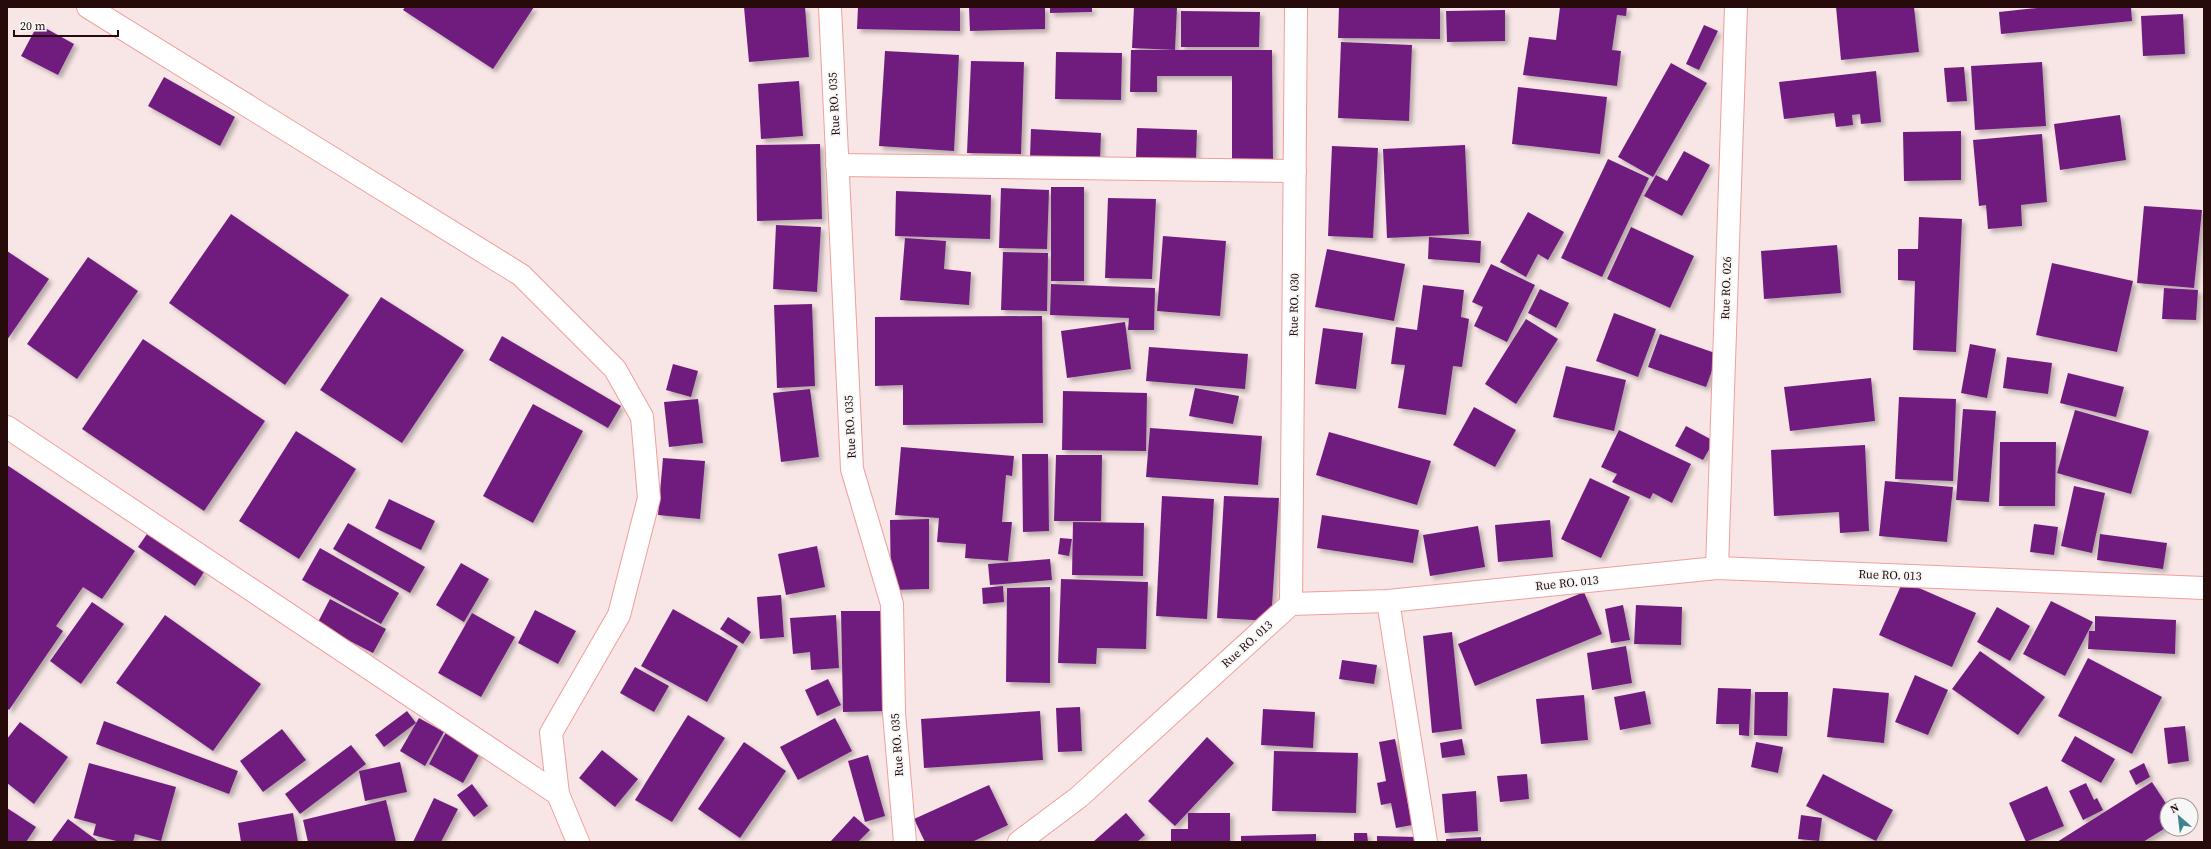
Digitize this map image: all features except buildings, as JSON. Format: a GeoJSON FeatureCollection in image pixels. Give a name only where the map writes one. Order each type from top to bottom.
{"type":"FeatureCollection","features":[{"type":"Feature","properties":{"kind":"street"},"geometry":{"type":"LineString","coordinates":[[88,7],[521,275],[615,369],[642,417],[649,498],[619,615],[551,733],[558,794],[578,842]]}},
{"type":"Feature","properties":{"kind":"street","name":"Rue RO. 035"},"geometry":{"type":"LineString","coordinates":[[830,7],[852,469],[892,604],[894,713],[905,842]]}},
{"type":"Feature","properties":{"kind":"street","name":"Rue RO. 030"},"geometry":{"type":"LineString","coordinates":[[1291,604],[1296,7]]}},
{"type":"Feature","properties":{"kind":"street","name":"Rue RO. 026"},"geometry":{"type":"LineString","coordinates":[[1717,568],[1736,7]]}},
{"type":"Feature","properties":{"kind":"street"},"geometry":{"type":"LineString","coordinates":[[837,165],[1295,171]]}},
{"type":"Feature","properties":{"kind":"street"},"geometry":{"type":"LineString","coordinates":[[7,427],[558,794]]}},
{"type":"Feature","properties":{"kind":"street","name":"Rue RO. 013"},"geometry":{"type":"LineString","coordinates":[[1019,842],[1079,797],[1291,604],[1388,600],[1717,568],[2204,588]]}},
{"type":"Feature","properties":{"kind":"street"},"geometry":{"type":"LineString","coordinates":[[1388,600],[1426,842]]}}]}
